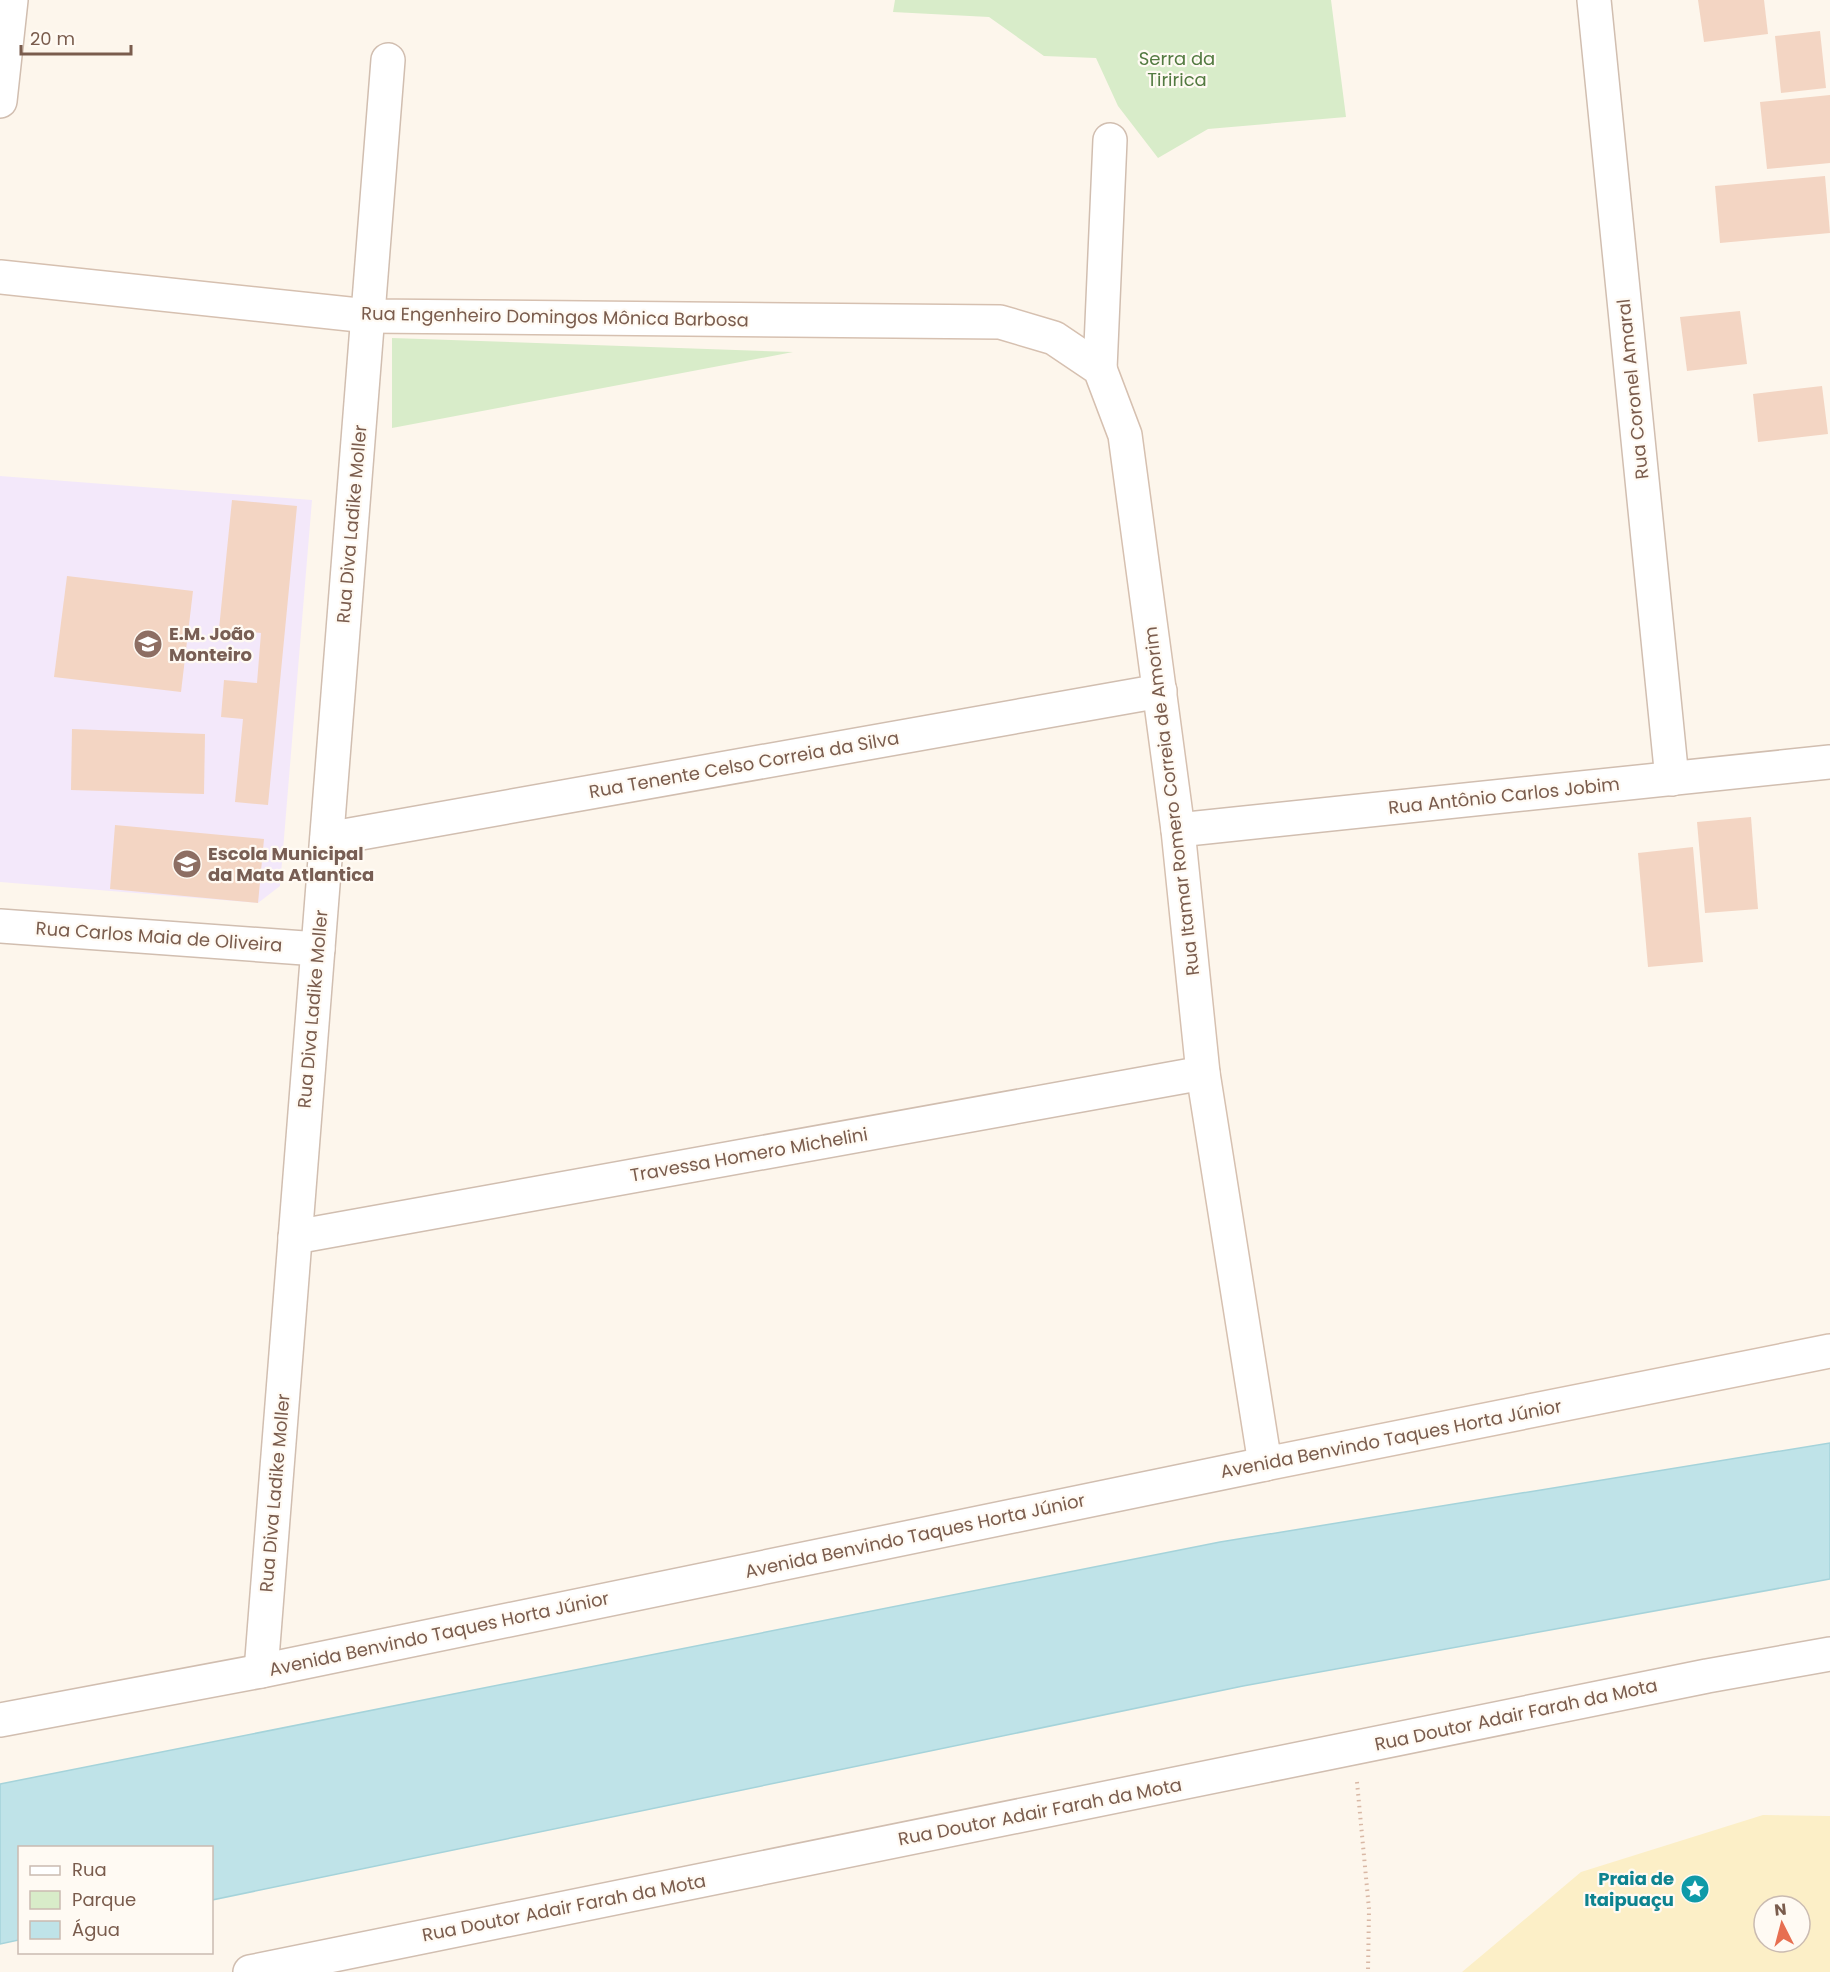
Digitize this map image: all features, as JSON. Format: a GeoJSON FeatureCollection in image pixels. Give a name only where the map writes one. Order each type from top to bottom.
{"type":"FeatureCollection","features":[{"type":"Feature","properties":{"kind":"street"},"geometry":{"type":"LineString","coordinates":[[0,101],[11,0]]}},
{"type":"Feature","properties":{"kind":"street","name":"Rua Coronel Amaral"},"geometry":{"type":"LineString","coordinates":[[1594,0],[1672,779]]}},
{"type":"Feature","properties":{"kind":"street","name":"Rua Diva Ladike Moller"},"geometry":{"type":"LineString","coordinates":[[261,1671],[388,60]]}},
{"type":"Feature","properties":{"kind":"street","name":"Rua Itamar Romero Correia de Amorim"},"geometry":{"type":"LineString","coordinates":[[1110,140],[1100,369],[1125,435],[1178,830],[1203,1073],[1265,1464]]}},
{"type":"Feature","properties":{"kind":"street","name":"Rua Engenheiro Domingos Mônica Barbosa"},"geometry":{"type":"LineString","coordinates":[[0,277],[368,316],[1000,322],[1054,338],[1100,369]]}},
{"type":"Feature","properties":{"kind":"street","name":"Rua Tenente Celso Correia da Silva"},"geometry":{"type":"LineString","coordinates":[[327,839],[1160,691]]}},
{"type":"Feature","properties":{"kind":"street","name":"Rua Antônio Carlos Jobim"},"geometry":{"type":"LineString","coordinates":[[1178,830],[1830,762]]}},
{"type":"Feature","properties":{"kind":"street","name":"Rua Carlos Maia de Oliveira"},"geometry":{"type":"LineString","coordinates":[[0,926],[318,949]]}},
{"type":"Feature","properties":{"kind":"street","name":"Travessa Homero Michelini"},"geometry":{"type":"LineString","coordinates":[[295,1237],[1203,1073]]}},
{"type":"Feature","properties":{"kind":"street","name":"Avenida Benvindo Taques Horta Júnior"},"geometry":{"type":"LineString","coordinates":[[0,1720],[261,1671],[1265,1464],[1830,1351]]}},
{"type":"Feature","properties":{"kind":"street","name":"Rua Doutor Adair Farah da Mota"},"geometry":{"type":"LineString","coordinates":[[250,1972],[1707,1676],[1830,1654]]}},
{"type":"Feature","properties":{"kind":"path"},"geometry":{"type":"LineString","coordinates":[[1354,1748],[1369,1909],[1368,1972]]}},
{"type":"Feature","properties":{"kind":"shaded area"},"geometry":{"type":"Polygon","coordinates":[[[0,476],[312,500],[280,886],[258,903],[0,882],[0,476]]]}},
{"type":"Feature","properties":{"kind":"green space","name":"Serra da Tiririca"},"geometry":{"type":"Polygon","coordinates":[[[895,0],[1331,0],[1346,117],[1208,129],[1158,158],[1118,106],[1096,58],[1044,56],[989,17],[893,12],[895,0]]]}},
{"type":"Feature","properties":{"kind":"green space"},"geometry":{"type":"Polygon","coordinates":[[[392,338],[793,352],[392,428],[392,338]]]}},
{"type":"Feature","properties":{"kind":"sand","name":"Praia de Itaipuaçu"},"geometry":{"type":"Polygon","coordinates":[[[1763,1815],[1830,1816],[1830,1972],[1462,1972],[1581,1872],[1763,1815]]]}},
{"type":"Feature","properties":{"kind":"water"},"geometry":{"type":"Polygon","coordinates":[[[1830,1443],[1830,1579],[1243,1686],[213,1900],[213,1846],[18,1846],[18,1940],[0,1944],[0,1784],[1220,1542],[1830,1443]]]}},
{"type":"Feature","properties":{"kind":"building"},"geometry":{"type":"Polygon","coordinates":[[[1698,0],[1764,0],[1768,34],[1704,42],[1698,0]]]}},
{"type":"Feature","properties":{"kind":"building"},"geometry":{"type":"Polygon","coordinates":[[[1820,31],[1826,88],[1781,93],[1775,36],[1820,31]]]}},
{"type":"Feature","properties":{"kind":"building"},"geometry":{"type":"Polygon","coordinates":[[[1830,95],[1830,163],[1767,169],[1760,102],[1830,95]]]}},
{"type":"Feature","properties":{"kind":"building"},"geometry":{"type":"Polygon","coordinates":[[[1825,176],[1830,233],[1720,243],[1715,186],[1825,176]]]}},
{"type":"Feature","properties":{"kind":"building"},"geometry":{"type":"Polygon","coordinates":[[[1740,311],[1747,364],[1687,371],[1680,317],[1740,311]]]}},
{"type":"Feature","properties":{"kind":"building"},"geometry":{"type":"Polygon","coordinates":[[[1822,386],[1828,434],[1758,442],[1753,394],[1822,386]]]}},
{"type":"Feature","properties":{"kind":"building"},"geometry":{"type":"Polygon","coordinates":[[[232,500],[297,506],[268,805],[235,802],[243,719],[221,717],[224,680],[257,683],[261,633],[219,629],[232,500]]]}},
{"type":"Feature","properties":{"kind":"building"},"geometry":{"type":"Polygon","coordinates":[[[67,576],[193,591],[181,692],[54,677],[67,576]]]}},
{"type":"Feature","properties":{"kind":"building"},"geometry":{"type":"Polygon","coordinates":[[[72,729],[205,734],[204,794],[71,790],[72,729]]]}},
{"type":"Feature","properties":{"kind":"building"},"geometry":{"type":"Polygon","coordinates":[[[1751,817],[1758,909],[1705,913],[1697,822],[1751,817]]]}},
{"type":"Feature","properties":{"kind":"building"},"geometry":{"type":"Polygon","coordinates":[[[115,825],[264,839],[258,903],[110,889],[115,825]]]}},
{"type":"Feature","properties":{"kind":"building"},"geometry":{"type":"Polygon","coordinates":[[[1693,847],[1703,962],[1648,967],[1638,853],[1693,847]]]}},
{"type":"Feature","properties":{"kind":"place","name":"E.M. João Monteiro"},"geometry":{"type":"Point","coordinates":[148,644]}},
{"type":"Feature","properties":{"kind":"place","name":"Escola Municipal da Mata Atlantica"},"geometry":{"type":"Point","coordinates":[187,864]}},
{"type":"Feature","properties":{"kind":"place","name":"Praia de Itaipuaçu"},"geometry":{"type":"Point","coordinates":[1695,1889]}}]}
